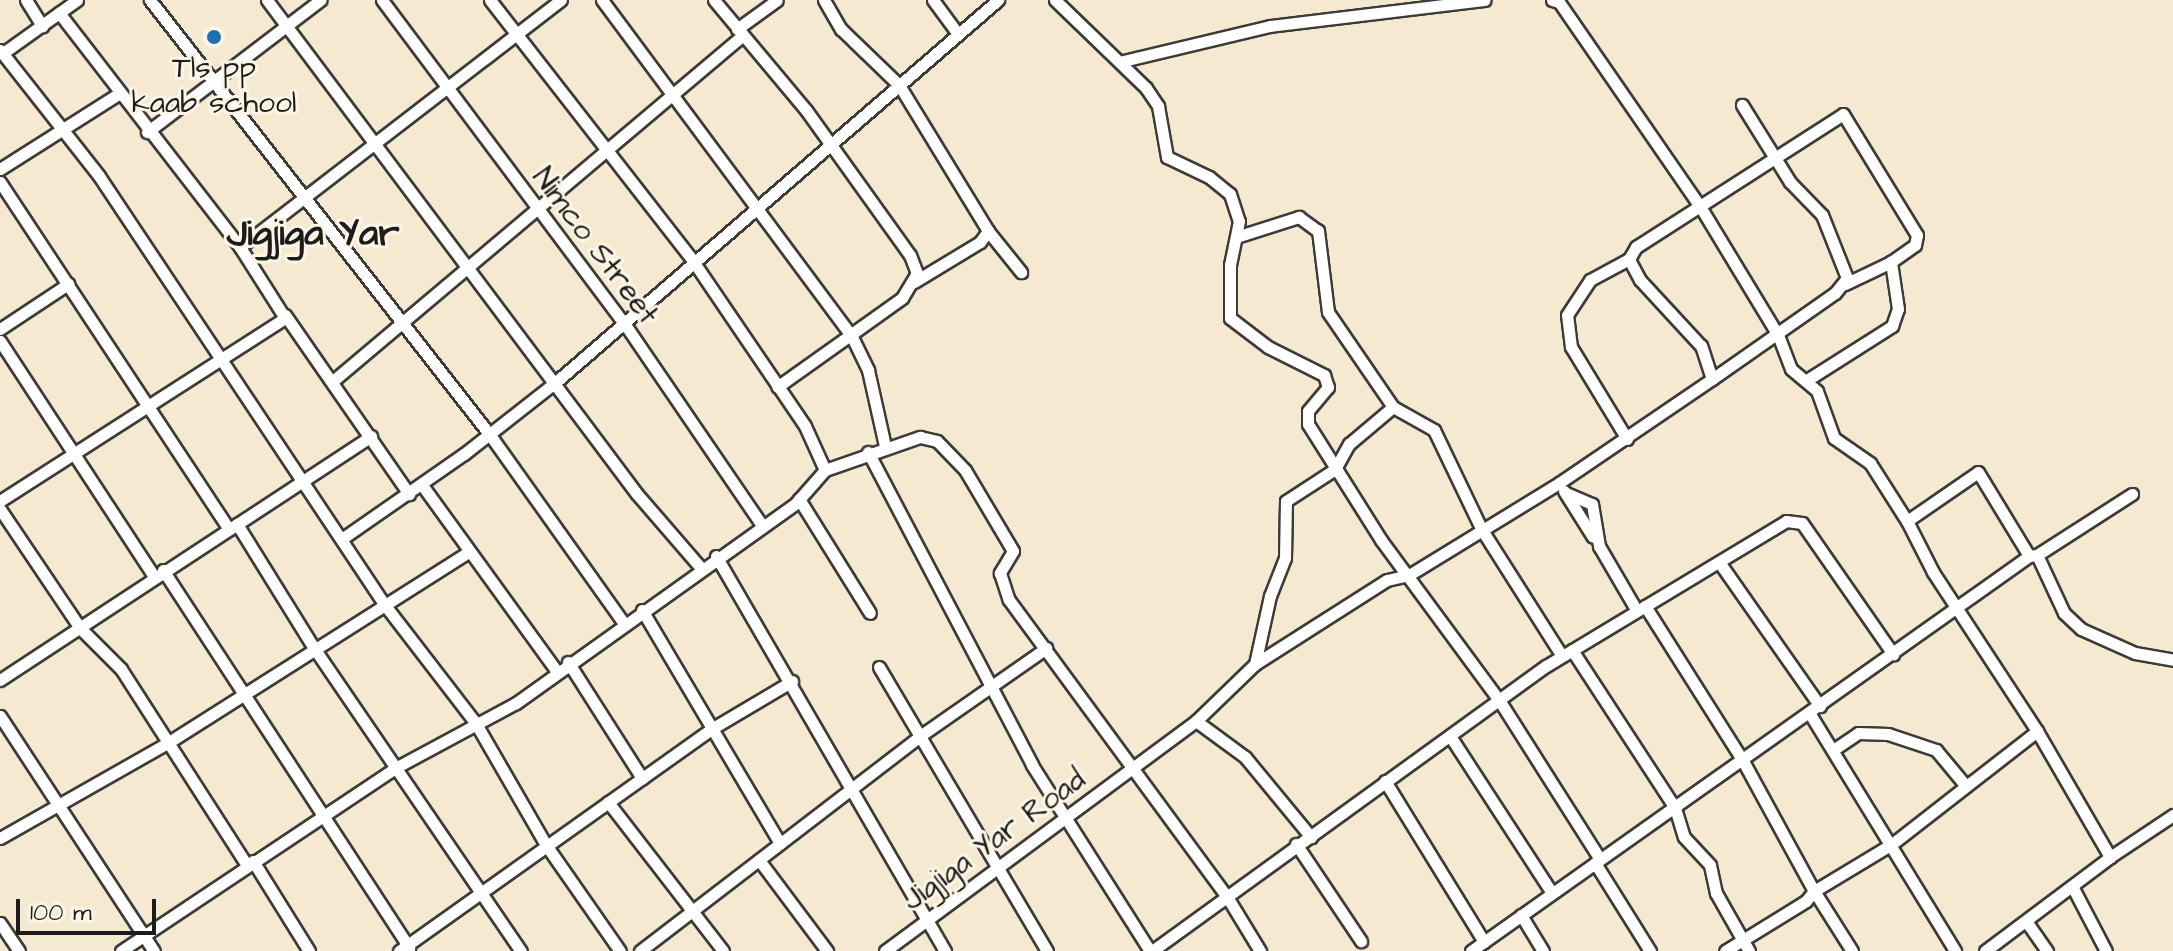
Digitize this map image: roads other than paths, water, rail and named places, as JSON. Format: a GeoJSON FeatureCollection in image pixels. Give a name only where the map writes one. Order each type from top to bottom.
{"type":"FeatureCollection","features":[{"type":"Feature","properties":{"kind":"street"},"geometry":{"type":"LineString","coordinates":[[26,0],[42,26]]}},
{"type":"Feature","properties":{"kind":"street"},"geometry":{"type":"LineString","coordinates":[[77,0],[2,52],[62,127],[218,360],[305,480],[384,604],[475,722],[546,845],[620,951]]}},
{"type":"Feature","properties":{"kind":"street"},"geometry":{"type":"LineString","coordinates":[[150,0],[490,435],[623,622]]}},
{"type":"Feature","properties":{"kind":"street"},"geometry":{"type":"LineString","coordinates":[[267,0],[557,381],[637,494],[700,567]]}},
{"type":"Feature","properties":{"kind":"street"},"geometry":{"type":"LineString","coordinates":[[147,132],[320,0]]}},
{"type":"Feature","properties":{"kind":"street","name":"Nimco Street"},"geometry":{"type":"LineString","coordinates":[[382,0],[624,323],[762,525]]}},
{"type":"Feature","properties":{"kind":"street"},"geometry":{"type":"LineString","coordinates":[[490,0],[693,261],[805,426],[825,470]]}},
{"type":"Feature","properties":{"kind":"street"},"geometry":{"type":"LineString","coordinates":[[240,247],[449,90],[561,0]]}},
{"type":"Feature","properties":{"kind":"street"},"geometry":{"type":"LineString","coordinates":[[602,0],[758,206],[852,337],[868,370],[885,446]]}},
{"type":"Feature","properties":{"kind":"street"},"geometry":{"type":"LineString","coordinates":[[714,0],[827,143],[910,255],[914,282]]}},
{"type":"Feature","properties":{"kind":"street"},"geometry":{"type":"LineString","coordinates":[[334,380],[540,211],[777,0]]}},
{"type":"Feature","properties":{"kind":"street"},"geometry":{"type":"LineString","coordinates":[[824,0],[841,29],[899,85],[988,231],[1021,272]]}},
{"type":"Feature","properties":{"kind":"street"},"geometry":{"type":"LineString","coordinates":[[933,0],[958,34]]}},
{"type":"Feature","properties":{"kind":"street"},"geometry":{"type":"LineString","coordinates":[[343,538],[422,485],[557,381],[827,143],[997,0]]}},
{"type":"Feature","properties":{"kind":"street"},"geometry":{"type":"LineString","coordinates":[[1055,0],[1123,61],[1158,106],[1167,157],[1223,185],[1239,221],[1239,236],[1230,265],[1227,311],[1268,347],[1324,375],[1328,387],[1308,411],[1308,424],[1335,469],[1499,700],[1650,951]]}},
{"type":"Feature","properties":{"kind":"street"},"geometry":{"type":"LineString","coordinates":[[1123,61],[1137,62],[1213,36],[1270,26],[1484,0]]}},
{"type":"Feature","properties":{"kind":"street"},"geometry":{"type":"LineString","coordinates":[[1552,0],[1568,14],[1701,208],[1778,335],[1791,369],[1807,380],[1823,401],[1825,422],[1834,438],[1870,463],[1907,521],[1933,572],[1959,607],[2037,731],[2110,857]]}},
{"type":"Feature","properties":{"kind":"street"},"geometry":{"type":"LineString","coordinates":[[59,13],[147,132],[240,247],[285,315],[334,380],[409,494]]}},
{"type":"Feature","properties":{"kind":"street"},"geometry":{"type":"LineString","coordinates":[[0,169],[118,94]]}},
{"type":"Feature","properties":{"kind":"street"},"geometry":{"type":"LineString","coordinates":[[1742,105],[1776,158],[1822,215],[1845,284]]}},
{"type":"Feature","properties":{"kind":"street"},"geometry":{"type":"LineString","coordinates":[[1627,439],[1571,347],[1567,315],[1590,280],[1629,259],[1636,247],[1843,114],[1917,235],[1915,245],[1891,262],[1898,309],[1892,326],[1807,380]]}},
{"type":"Feature","properties":{"kind":"street"},"geometry":{"type":"LineString","coordinates":[[0,182],[521,951]]}},
{"type":"Feature","properties":{"kind":"street"},"geometry":{"type":"LineString","coordinates":[[1239,236],[1299,217],[1318,231],[1328,312],[1393,407],[1434,430],[1482,530],[1675,808],[1684,837],[1710,865],[1716,893],[1749,951]]}},
{"type":"Feature","properties":{"kind":"street"},"geometry":{"type":"LineString","coordinates":[[777,387],[852,337],[914,282],[980,242],[988,231]]}},
{"type":"Feature","properties":{"kind":"street"},"geometry":{"type":"LineString","coordinates":[[1629,259],[1640,280],[1701,346],[1712,379]]}},
{"type":"Feature","properties":{"kind":"street","name":"Jigjiga Yar Road"},"geometry":{"type":"LineString","coordinates":[[885,951],[1196,721],[1255,664],[1387,580],[1409,575],[1482,530],[1562,488],[1845,284],[1891,262]]}},
{"type":"Feature","properties":{"kind":"street"},"geometry":{"type":"LineString","coordinates":[[0,329],[68,284]]}},
{"type":"Feature","properties":{"kind":"street"},"geometry":{"type":"LineString","coordinates":[[0,501],[285,315]]}},
{"type":"Feature","properties":{"kind":"street"},"geometry":{"type":"LineString","coordinates":[[0,341],[73,453],[243,695],[323,815],[406,949],[546,845],[713,728],[792,681]]}},
{"type":"Feature","properties":{"kind":"street"},"geometry":{"type":"LineString","coordinates":[[1255,664],[1270,596],[1285,558],[1286,501],[1335,469],[1349,444],[1393,407]]}},
{"type":"Feature","properties":{"kind":"street"},"geometry":{"type":"LineString","coordinates":[[0,680],[158,573],[371,436]]}},
{"type":"Feature","properties":{"kind":"street"},"geometry":{"type":"LineString","coordinates":[[121,951],[397,767],[475,722],[500,713],[623,622],[799,499],[825,470],[885,446],[920,437],[951,451],[1011,546],[1000,580],[1009,600],[1226,895],[1260,951]]}},
{"type":"Feature","properties":{"kind":"street"},"geometry":{"type":"LineString","coordinates":[[868,452],[989,688],[1064,819],[1151,951],[1296,844],[1311,837],[1567,653],[1786,521],[1800,521],[1893,654]]}},
{"type":"Feature","properties":{"kind":"street"},"geometry":{"type":"LineString","coordinates":[[1907,521],[1978,472],[2033,556],[2064,613],[2081,629],[2135,653],[2173,660]]}},
{"type":"Feature","properties":{"kind":"street"},"geometry":{"type":"LineString","coordinates":[[422,485],[556,670]]}},
{"type":"Feature","properties":{"kind":"street"},"geometry":{"type":"LineString","coordinates":[[1562,488],[1592,504],[1599,546],[1743,761],[1814,891],[1852,951]]}},
{"type":"Feature","properties":{"kind":"street"},"geometry":{"type":"LineString","coordinates":[[1471,951],[1959,607],[2132,494]]}},
{"type":"Feature","properties":{"kind":"street"},"geometry":{"type":"LineString","coordinates":[[799,499],[870,613]]}},
{"type":"Feature","properties":{"kind":"street"},"geometry":{"type":"LineString","coordinates":[[0,509],[80,628],[121,669],[309,951]]}},
{"type":"Feature","properties":{"kind":"street"},"geometry":{"type":"LineString","coordinates":[[0,838],[169,742],[468,552]]}},
{"type":"Feature","properties":{"kind":"street"},"geometry":{"type":"LineString","coordinates":[[716,556],[792,681],[945,951]]}},
{"type":"Feature","properties":{"kind":"street"},"geometry":{"type":"LineString","coordinates":[[1719,562],[1815,710],[1833,750],[1955,951]]}},
{"type":"Feature","properties":{"kind":"street"},"geometry":{"type":"LineString","coordinates":[[642,610],[780,843]]}},
{"type":"Feature","properties":{"kind":"street"},"geometry":{"type":"LineString","coordinates":[[640,951],[920,736],[1046,648]]}},
{"type":"Feature","properties":{"kind":"street"},"geometry":{"type":"LineString","coordinates":[[568,662],[642,778]]}},
{"type":"Feature","properties":{"kind":"street"},"geometry":{"type":"LineString","coordinates":[[879,667],[1047,951]]}},
{"type":"Feature","properties":{"kind":"street"},"geometry":{"type":"LineString","coordinates":[[0,716],[62,804],[154,951]]}},
{"type":"Feature","properties":{"kind":"street"},"geometry":{"type":"LineString","coordinates":[[1196,721],[1245,757],[1311,837]]}},
{"type":"Feature","properties":{"kind":"street"},"geometry":{"type":"LineString","coordinates":[[1725,951],[1806,901],[1814,891],[1892,844],[2037,731]]}},
{"type":"Feature","properties":{"kind":"street"},"geometry":{"type":"LineString","coordinates":[[1833,750],[1858,733],[1888,734],[1936,750],[1966,786]]}},
{"type":"Feature","properties":{"kind":"street"},"geometry":{"type":"LineString","coordinates":[[1450,736],[1552,893]]}},
{"type":"Feature","properties":{"kind":"street"},"geometry":{"type":"LineString","coordinates":[[1385,781],[1484,942]]}},
{"type":"Feature","properties":{"kind":"street"},"geometry":{"type":"LineString","coordinates":[[608,802],[667,883],[694,911],[723,951]]}},
{"type":"Feature","properties":{"kind":"street"},"geometry":{"type":"LineString","coordinates":[[1985,951],[2110,857],[2173,815]]}},
{"type":"Feature","properties":{"kind":"street"},"geometry":{"type":"LineString","coordinates":[[1296,844],[1361,941]]}},
{"type":"Feature","properties":{"kind":"street"},"geometry":{"type":"LineString","coordinates":[[759,860],[827,951]]}},
{"type":"Feature","properties":{"kind":"street"},"geometry":{"type":"LineString","coordinates":[[2072,886],[2106,951]]}},
{"type":"Feature","properties":{"kind":"street"},"geometry":{"type":"LineString","coordinates":[[1521,915],[1543,951]]}},
{"type":"Feature","properties":{"kind":"street"},"geometry":{"type":"LineString","coordinates":[[2026,921],[2047,951]]}},
{"type":"Feature","properties":{"kind":"street"},"geometry":{"type":"LineString","coordinates":[[0,923],[19,951]]}},
{"type":"Feature","properties":{"kind":"place","name":"Tls pp kaab school"},"geometry":{"type":"Point","coordinates":[214,37]}},
{"type":"Feature","properties":{"kind":"district","name":"Jigjiga Yar"},"geometry":{"type":"Point","coordinates":[313,235]}}]}
